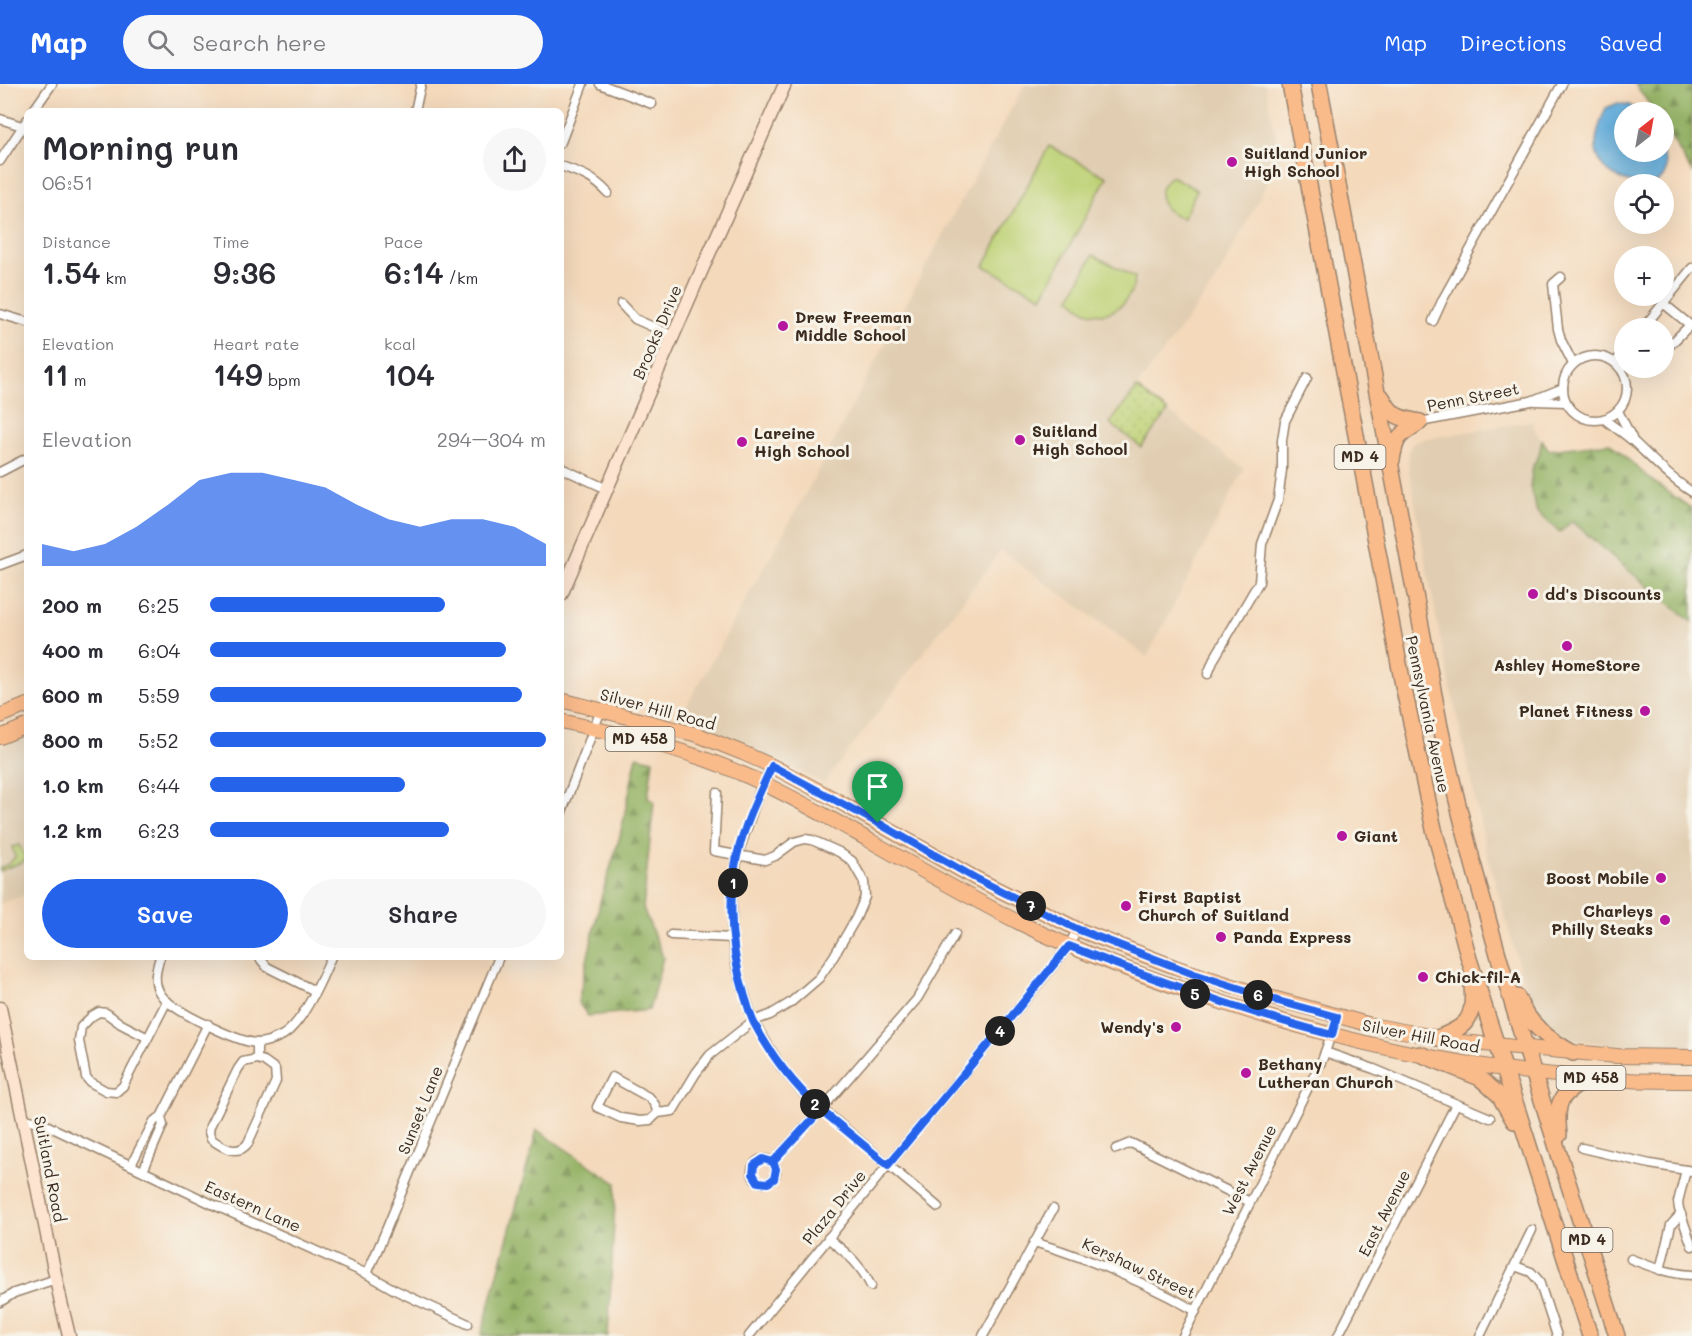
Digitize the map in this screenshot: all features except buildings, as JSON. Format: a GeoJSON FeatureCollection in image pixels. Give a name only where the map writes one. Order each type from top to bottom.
{"type":"FeatureCollection","features":[{"type":"Feature","properties":{"kind":"highway","name":"Pennsylvania Avenue"},"geometry":{"type":"LineString","coordinates":[[1290,84],[1411,724],[1434,829],[1469,959],[1590,1336]]}},
{"type":"Feature","properties":{"kind":"highway","name":"Pennsylvania Avenue"},"geometry":{"type":"LineString","coordinates":[[1319,84],[1446,756],[1466,842],[1532,1071],[1617,1336]]}},
{"type":"Feature","properties":{"kind":"highway"},"geometry":{"type":"LineString","coordinates":[[1375,382],[1392,414],[1420,422]]}},
{"type":"Feature","properties":{"kind":"highway"},"geometry":{"type":"LineString","coordinates":[[1391,466],[1397,440],[1420,422]]}},
{"type":"Feature","properties":{"kind":"highway"},"geometry":{"type":"LineString","coordinates":[[1493,941],[1527,1015],[1548,1038],[1573,1053]]}},
{"type":"Feature","properties":{"kind":"highway"},"geometry":{"type":"LineString","coordinates":[[1437,1038],[1457,1029],[1466,1022],[1471,1014],[1473,1000],[1469,959]]}},
{"type":"Feature","properties":{"kind":"highway"},"geometry":{"type":"LineString","coordinates":[[1420,1054],[1485,1081],[1499,1095],[1528,1143]]}},
{"type":"Feature","properties":{"kind":"highway"},"geometry":{"type":"LineString","coordinates":[[1562,1165],[1557,1122],[1559,1104],[1567,1092],[1590,1078]]}},
{"type":"Feature","properties":{"kind":"main road","name":"Silver Hill Road"},"geometry":{"type":"LineString","coordinates":[[564,701],[698,735],[772,766],[975,878],[1077,929],[1194,974],[1268,998],[1337,1017],[1437,1038],[1573,1053],[1692,1057]]}},
{"type":"Feature","properties":{"kind":"main road"},"geometry":{"type":"LineString","coordinates":[[0,716],[24,706]]}},
{"type":"Feature","properties":{"kind":"main road","name":"Silver Hill Road"},"geometry":{"type":"LineString","coordinates":[[564,722],[692,754],[764,783],[939,880],[1069,946],[1198,995],[1269,1018],[1332,1035],[1420,1054],[1504,1068],[1590,1078],[1685,1081],[1692,1086]]}},
{"type":"Feature","properties":{"kind":"main road"},"geometry":{"type":"LineString","coordinates":[[0,737],[24,727]]}},
{"type":"Feature","properties":{"kind":"street"},"geometry":{"type":"LineString","coordinates":[[35,108],[52,84]]}},
{"type":"Feature","properties":{"kind":"street"},"geometry":{"type":"LineString","coordinates":[[416,108],[421,84]]}},
{"type":"Feature","properties":{"kind":"street"},"geometry":{"type":"LineString","coordinates":[[564,134],[584,84]]}},
{"type":"Feature","properties":{"kind":"street"},"geometry":{"type":"LineString","coordinates":[[600,84],[652,104]]}},
{"type":"Feature","properties":{"kind":"street","name":"Brooks Drive"},"geometry":{"type":"LineString","coordinates":[[564,587],[785,84]]}},
{"type":"Feature","properties":{"kind":"street"},"geometry":{"type":"LineString","coordinates":[[1433,321],[1562,84]]}},
{"type":"Feature","properties":{"kind":"street"},"geometry":{"type":"LineString","coordinates":[[0,119],[24,125]]}},
{"type":"Feature","properties":{"kind":"street"},"geometry":{"type":"LineString","coordinates":[[0,160],[24,128]]}},
{"type":"Feature","properties":{"kind":"street"},"geometry":{"type":"LineString","coordinates":[[564,167],[590,177],[608,194]]}},
{"type":"Feature","properties":{"kind":"street"},"geometry":{"type":"LineString","coordinates":[[1674,290],[1692,268]]}},
{"type":"Feature","properties":{"kind":"street"},"geometry":{"type":"LineString","coordinates":[[1562,277],[1553,284],[1558,329],[1573,364]]}},
{"type":"Feature","properties":{"kind":"street"},"geometry":{"type":"LineString","coordinates":[[621,304],[635,319],[673,336]]}},
{"type":"Feature","properties":{"kind":"street"},"geometry":{"type":"LineString","coordinates":[[1651,318],[1661,306]]}},
{"type":"Feature","properties":{"kind":"street"},"geometry":{"type":"LineString","coordinates":[[1668,306],[1690,325],[1674,341]]}},
{"type":"Feature","properties":{"kind":"street"},"geometry":{"type":"LineString","coordinates":[[0,314],[24,321]]}},
{"type":"Feature","properties":{"kind":"street"},"geometry":{"type":"LineString","coordinates":[[1614,362],[1605,357],[1594,356],[1581,359],[1573,364],[1566,375],[1563,388],[1566,402],[1572,411],[1590,420],[1604,419],[1618,411],[1625,400],[1627,385],[1625,378]]}},
{"type":"Feature","properties":{"kind":"street"},"geometry":{"type":"LineString","coordinates":[[1208,674],[1214,659],[1259,582],[1262,544],[1278,500],[1285,421],[1307,378]]}},
{"type":"Feature","properties":{"kind":"street","name":"Penn Street"},"geometry":{"type":"LineString","coordinates":[[1420,422],[1531,401],[1563,388]]}},
{"type":"Feature","properties":{"kind":"street","name":"Penn Street"},"geometry":{"type":"LineString","coordinates":[[1531,401],[1566,402]]}},
{"type":"Feature","properties":{"kind":"street"},"geometry":{"type":"LineString","coordinates":[[1618,411],[1634,442]]}},
{"type":"Feature","properties":{"kind":"street"},"geometry":{"type":"LineString","coordinates":[[1604,419],[1634,442],[1655,464],[1691,490]]}},
{"type":"Feature","properties":{"kind":"street"},"geometry":{"type":"LineString","coordinates":[[0,472],[24,460]]}},
{"type":"Feature","properties":{"kind":"street"},"geometry":{"type":"LineString","coordinates":[[564,469],[607,489]]}},
{"type":"Feature","properties":{"kind":"street"},"geometry":{"type":"LineString","coordinates":[[0,565],[24,556]]}},
{"type":"Feature","properties":{"kind":"street"},"geometry":{"type":"LineString","coordinates":[[564,806],[601,710]]}},
{"type":"Feature","properties":{"kind":"street"},"geometry":{"type":"LineString","coordinates":[[772,766],[748,822],[738,854],[732,896],[732,938],[737,969],[753,1021],[782,1068],[803,1093],[938,1207]]}},
{"type":"Feature","properties":{"kind":"street"},"geometry":{"type":"LineString","coordinates":[[657,1113],[650,1098],[612,1077],[597,1107],[614,1116],[633,1121],[650,1120],[657,1113],[673,1111],[705,1060],[753,1021],[770,1015],[790,1003],[819,978],[834,957],[865,897],[865,885],[861,873],[852,861],[839,852],[812,840],[794,842],[775,856],[765,860],[714,851],[717,793]]}},
{"type":"Feature","properties":{"kind":"street","name":"Plaza Drive"},"geometry":{"type":"LineString","coordinates":[[748,1336],[1069,946],[1077,929]]}},
{"type":"Feature","properties":{"kind":"street"},"geometry":{"type":"LineString","coordinates":[[773,1162],[917,999],[955,934]]}},
{"type":"Feature","properties":{"kind":"street"},"geometry":{"type":"LineString","coordinates":[[671,935],[732,938]]}},
{"type":"Feature","properties":{"kind":"street"},"geometry":{"type":"LineString","coordinates":[[159,960],[154,978],[160,995],[172,1007],[235,1037],[256,1042],[274,1040],[292,1028],[300,1019],[330,960]]}},
{"type":"Feature","properties":{"kind":"street"},"geometry":{"type":"LineString","coordinates":[[261,960],[267,967],[315,991]]}},
{"type":"Feature","properties":{"kind":"street","name":"Sunset Lane"},"geometry":{"type":"LineString","coordinates":[[367,1274],[498,960]]}},
{"type":"Feature","properties":{"kind":"street"},"geometry":{"type":"LineString","coordinates":[[148,1038],[106,1013],[99,1012],[92,1016],[81,1027],[79,1041],[86,1077],[90,1082],[106,1091],[116,1092],[123,1086],[148,1038],[167,1001]]}},
{"type":"Feature","properties":{"kind":"street","name":"Suitland Road"},"geometry":{"type":"LineString","coordinates":[[0,1008],[69,1336]]}},
{"type":"Feature","properties":{"kind":"street","name":"West Avenue"},"geometry":{"type":"LineString","coordinates":[[1183,1336],[1325,1052],[1337,1017]]}},
{"type":"Feature","properties":{"kind":"street"},"geometry":{"type":"LineString","coordinates":[[131,1165],[154,1121],[161,1117],[208,1024]]}},
{"type":"Feature","properties":{"kind":"street"},"geometry":{"type":"LineString","coordinates":[[256,1042],[257,1059]]}},
{"type":"Feature","properties":{"kind":"street"},"geometry":{"type":"LineString","coordinates":[[1325,1052],[1374,1069],[1490,1118]]}},
{"type":"Feature","properties":{"kind":"street"},"geometry":{"type":"LineString","coordinates":[[257,1059],[275,1069],[276,1081],[248,1143],[244,1148],[235,1151],[211,1139],[210,1126],[238,1068],[243,1062],[257,1059]]}},
{"type":"Feature","properties":{"kind":"street","name":"East Avenue"},"geometry":{"type":"LineString","coordinates":[[1338,1336],[1456,1104]]}},
{"type":"Feature","properties":{"kind":"street"},"geometry":{"type":"LineString","coordinates":[[143,1171],[164,1125],[161,1117]]}},
{"type":"Feature","properties":{"kind":"street","name":"Eastern Lane"},"geometry":{"type":"LineString","coordinates":[[23,1118],[44,1124],[367,1274],[395,1290],[468,1324]]}},
{"type":"Feature","properties":{"kind":"street"},"geometry":{"type":"LineString","coordinates":[[1116,1149],[1131,1143],[1250,1202]]}},
{"type":"Feature","properties":{"kind":"street"},"geometry":{"type":"LineString","coordinates":[[1582,1148],[1689,1171],[1678,1202],[1692,1246]]}},
{"type":"Feature","properties":{"kind":"street"},"geometry":{"type":"LineString","coordinates":[[983,1336],[1053,1209]]}},
{"type":"Feature","properties":{"kind":"street"},"geometry":{"type":"LineString","coordinates":[[1660,1270],[1671,1225],[1680,1214]]}},
{"type":"Feature","properties":{"kind":"street"},"geometry":{"type":"LineString","coordinates":[[1480,1336],[1532,1230]]}},
{"type":"Feature","properties":{"kind":"street"},"geometry":{"type":"LineString","coordinates":[[828,1238],[859,1265],[871,1286]]}},
{"type":"Feature","properties":{"kind":"street","name":"Kershaw Street"},"geometry":{"type":"LineString","coordinates":[[1035,1242],[1070,1252],[1110,1268],[1196,1311]]}},
{"type":"Feature","properties":{"kind":"street"},"geometry":{"type":"LineString","coordinates":[[1631,1259],[1660,1270],[1692,1275]]}},
{"type":"Feature","properties":{"kind":"street"},"geometry":{"type":"LineString","coordinates":[[1515,1266],[1531,1272],[1539,1281],[1557,1336]]}},
{"type":"Feature","properties":{"kind":"street"},"geometry":{"type":"LineString","coordinates":[[0,1302],[14,1293],[56,1279]]}},
{"type":"Feature","properties":{"kind":"shaded area","name":"Suitland High School"},"geometry":{"type":"Polygon","coordinates":[[[1025,84],[1265,84],[1280,158],[1216,281],[1137,387],[1244,469],[1147,657],[1001,551],[824,783],[746,746],[678,721],[817,473],[1025,84]]]}},
{"type":"Feature","properties":{"kind":"shaded area"},"geometry":{"type":"Polygon","coordinates":[[[1532,421],[1542,440],[1539,455],[1533,466],[1571,520],[1692,622],[1692,1047],[1659,1048],[1603,1044],[1565,1038],[1546,1025],[1530,1004],[1486,850],[1439,633],[1408,465],[1408,452],[1412,444],[1424,439],[1532,421]]]}},
{"type":"Feature","properties":{"kind":"shaded area"},"geometry":{"type":"Polygon","coordinates":[[[24,736],[24,895],[0,904],[0,746],[24,736]]]}},
{"type":"Feature","properties":{"kind":"green space"},"geometry":{"type":"Polygon","coordinates":[[[1635,84],[1692,84],[1692,172],[1674,142],[1674,102],[1648,102],[1635,84]]]}},
{"type":"Feature","properties":{"kind":"green space"},"geometry":{"type":"Polygon","coordinates":[[[1049,146],[1107,177],[1042,297],[984,266],[1049,146]]]}},
{"type":"Feature","properties":{"kind":"green space"},"geometry":{"type":"Polygon","coordinates":[[[1171,176],[1197,190],[1183,218],[1169,211],[1161,200],[1162,188],[1171,176]]]}},
{"type":"Feature","properties":{"kind":"green space"},"geometry":{"type":"Polygon","coordinates":[[[1093,255],[1135,277],[1131,292],[1122,304],[1116,309],[1101,314],[1090,312],[1070,298],[1093,255]]]}},
{"type":"Feature","properties":{"kind":"green space"},"geometry":{"type":"Polygon","coordinates":[[[1137,388],[1168,412],[1141,447],[1110,423],[1137,388]]]}},
{"type":"Feature","properties":{"kind":"green space"},"geometry":{"type":"Polygon","coordinates":[[[1542,440],[1549,450],[1610,443],[1651,480],[1692,509],[1692,622],[1572,521],[1560,532],[1537,512],[1530,487],[1533,466],[1539,455],[1542,440]]]}},
{"type":"Feature","properties":{"kind":"green space"},"geometry":{"type":"Polygon","coordinates":[[[637,756],[653,760],[648,797],[654,801],[643,908],[663,957],[649,1010],[588,1016],[578,1002],[600,902],[620,836],[637,756]]]}},
{"type":"Feature","properties":{"kind":"green space"},"geometry":{"type":"Polygon","coordinates":[[[19,845],[24,854],[24,861],[0,871],[0,868],[9,864],[15,857],[12,847],[19,845]]]}},
{"type":"Feature","properties":{"kind":"green space"},"geometry":{"type":"Polygon","coordinates":[[[537,1130],[616,1183],[608,1336],[481,1336],[537,1130]]]}},
{"type":"Feature","properties":{"kind":"water"},"geometry":{"type":"Polygon","coordinates":[[[1614,105],[1614,162],[1666,162],[1664,174],[1614,175],[1603,166],[1596,151],[1596,144],[1606,108],[1614,105]]]}},
{"type":"Feature","properties":{"kind":"place","name":"Suitland Junior High School"},"geometry":{"type":"Point","coordinates":[1232,162]}},
{"type":"Feature","properties":{"kind":"place","name":"Drew Freeman Middle School"},"geometry":{"type":"Point","coordinates":[783,326]}},
{"type":"Feature","properties":{"kind":"place","name":"Suitland High School"},"geometry":{"type":"Point","coordinates":[1020,440]}},
{"type":"Feature","properties":{"kind":"place","name":"Lareine High School"},"geometry":{"type":"Point","coordinates":[742,442]}},
{"type":"Feature","properties":{"kind":"place","name":"dd's Discounts"},"geometry":{"type":"Point","coordinates":[1533,594]}},
{"type":"Feature","properties":{"kind":"place","name":"Ashley HomeStore"},"geometry":{"type":"Point","coordinates":[1567,646]}},
{"type":"Feature","properties":{"kind":"place","name":"Planet Fitness"},"geometry":{"type":"Point","coordinates":[1645,711]}},
{"type":"Feature","properties":{"kind":"place","name":"Giant"},"geometry":{"type":"Point","coordinates":[1342,836]}},
{"type":"Feature","properties":{"kind":"place","name":"Boost Mobile"},"geometry":{"type":"Point","coordinates":[1661,878]}},
{"type":"Feature","properties":{"kind":"place","name":"First Baptist Church of Suitland"},"geometry":{"type":"Point","coordinates":[1126,906]}},
{"type":"Feature","properties":{"kind":"place","name":"Charleys Philly Steaks"},"geometry":{"type":"Point","coordinates":[1665,920]}},
{"type":"Feature","properties":{"kind":"place","name":"Panda Express"},"geometry":{"type":"Point","coordinates":[1221,937]}},
{"type":"Feature","properties":{"kind":"place","name":"Chick-fil-A"},"geometry":{"type":"Point","coordinates":[1423,977]}},
{"type":"Feature","properties":{"kind":"place","name":"Wendy's"},"geometry":{"type":"Point","coordinates":[1176,1027]}},
{"type":"Feature","properties":{"kind":"place","name":"Bethany Lutheran Church"},"geometry":{"type":"Point","coordinates":[1246,1073]}},
{"type":"Feature","properties":{"kind":"route"},"geometry":{"type":"LineString","coordinates":[[878,823],[772,766],[748,822],[738,854],[732,896],[732,938],[737,969],[753,1021],[767,1045],[782,1068],[821,1110],[773,1162],[776,1169],[774,1179],[768,1183],[758,1182],[753,1174],[754,1165],[763,1159],[773,1162],[821,1110],[888,1165],[1069,946],[1177,988],[1269,1018],[1332,1035],[1337,1017],[1194,974],[1077,929],[975,878],[878,823]]}}]}
